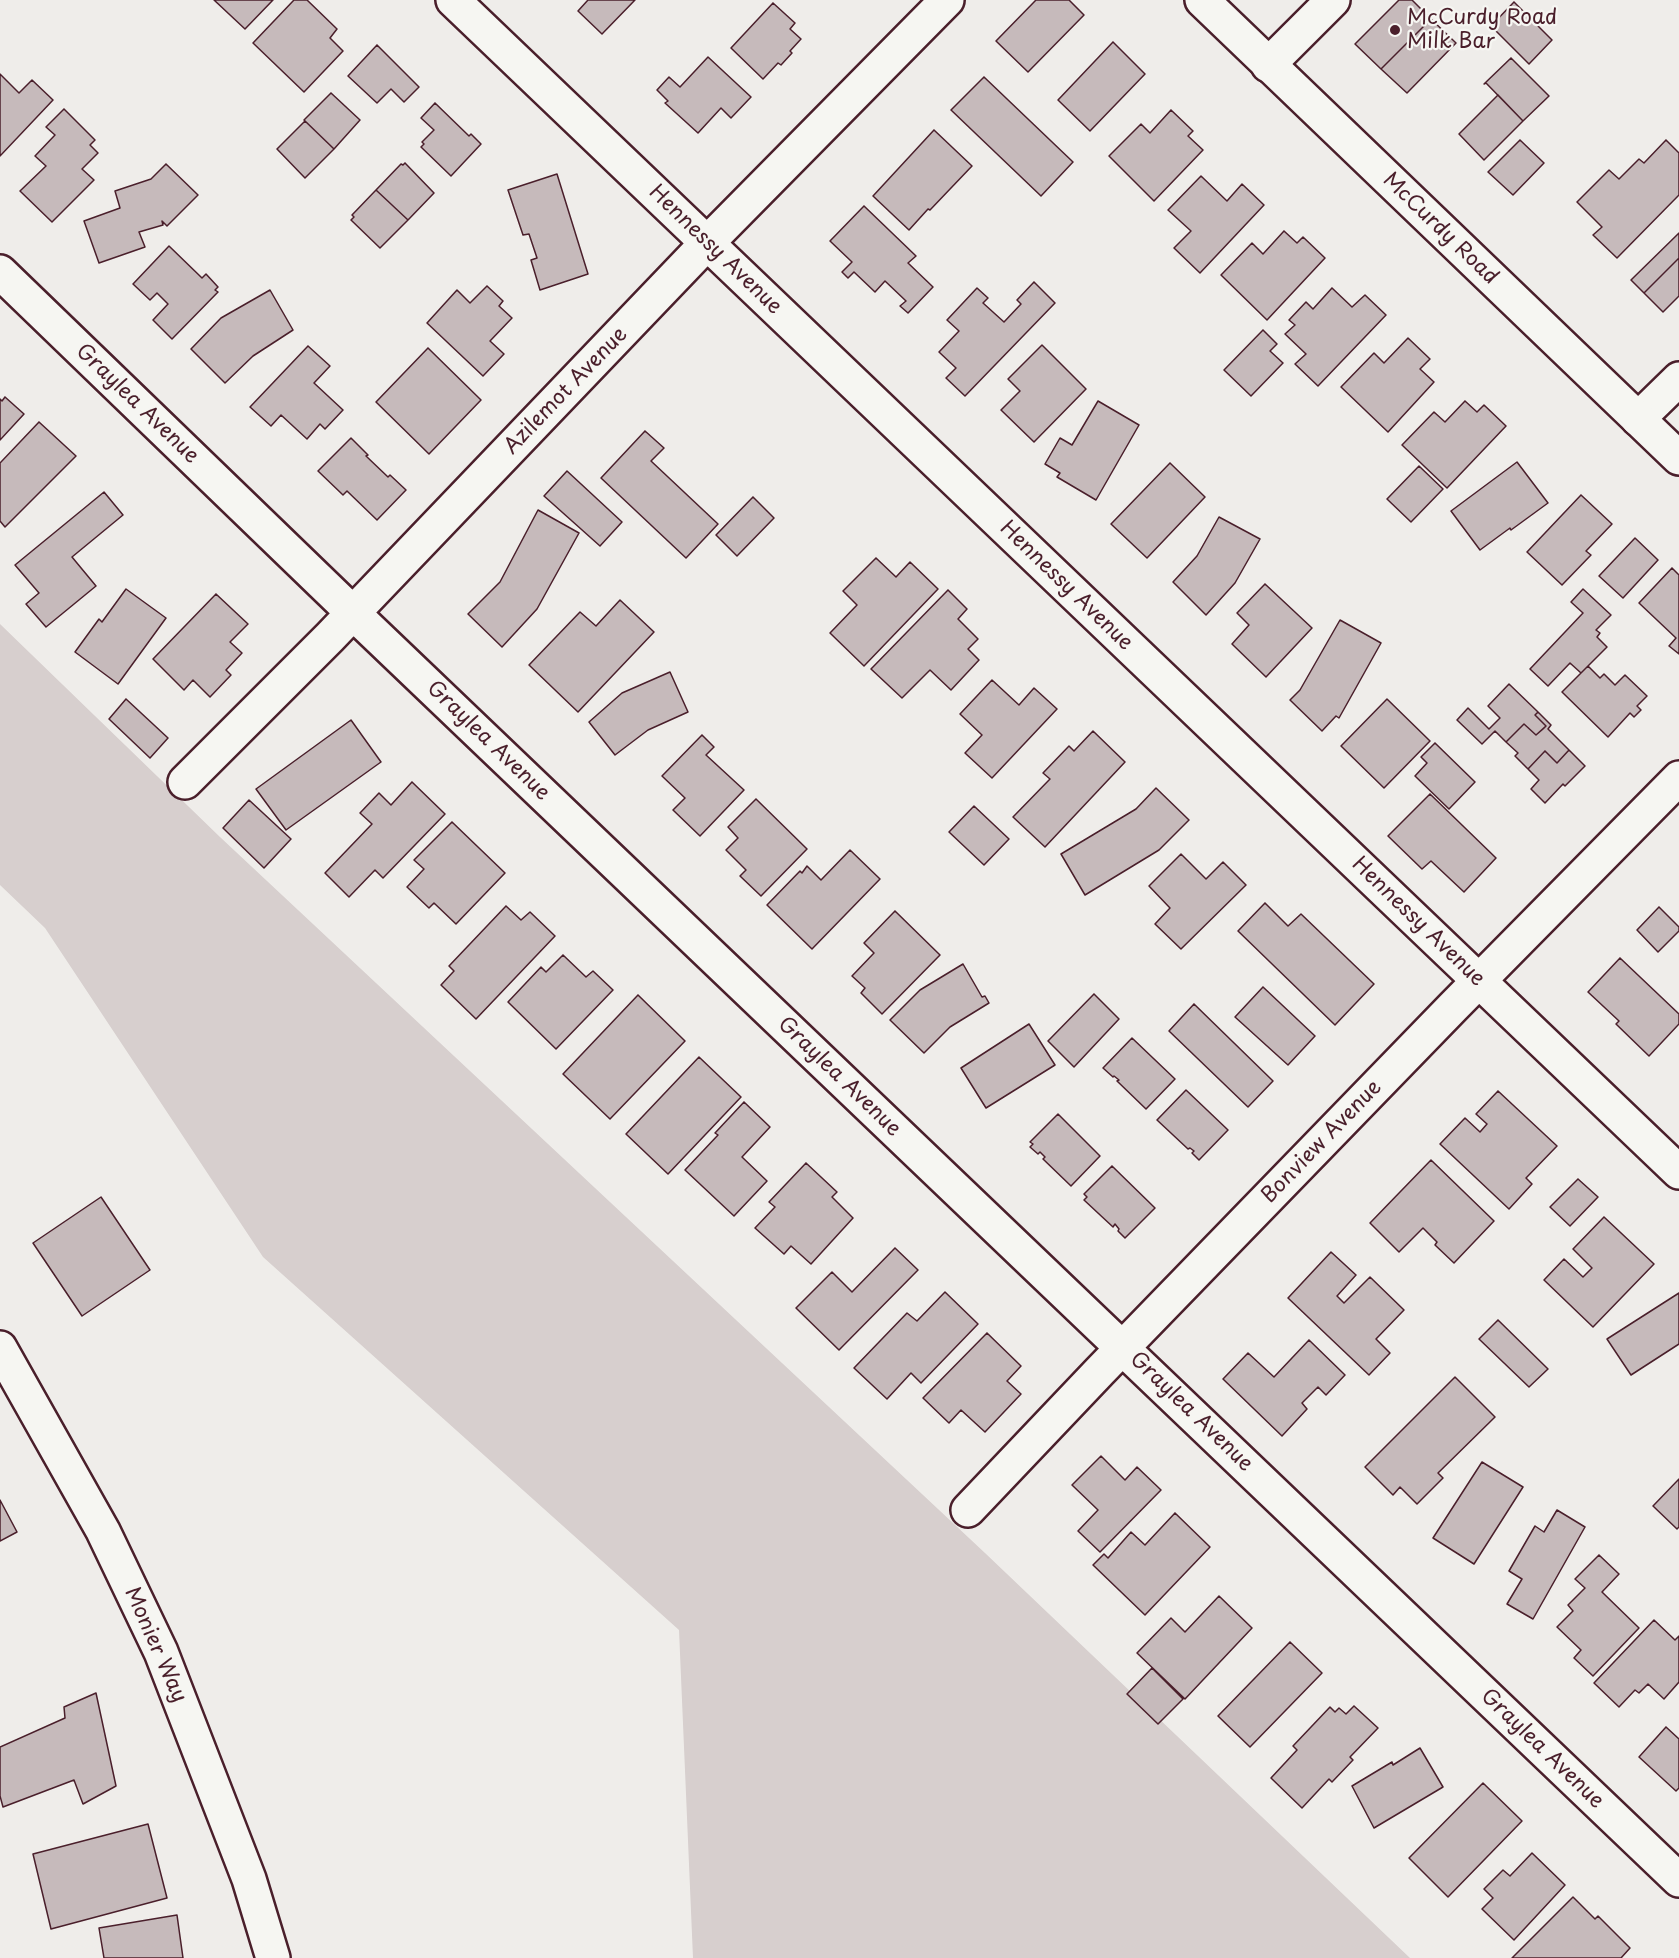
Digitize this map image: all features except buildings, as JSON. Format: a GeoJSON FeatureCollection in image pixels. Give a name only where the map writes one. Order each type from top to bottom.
{"type":"FeatureCollection","features":[{"type":"Feature","properties":{"kind":"street","name":"Hennessy Avenue"},"geometry":{"type":"LineString","coordinates":[[453,0],[1679,1172]]}},
{"type":"Feature","properties":{"kind":"street","name":"Azilemot Avenue"},"geometry":{"type":"LineString","coordinates":[[185,782],[353,613],[707,243],[947,0]]}},
{"type":"Feature","properties":{"kind":"street","name":"McCurdy Road"},"geometry":{"type":"LineString","coordinates":[[1202,0],[1679,458]]}},
{"type":"Feature","properties":{"kind":"street"},"geometry":{"type":"LineString","coordinates":[[1268,65],[1333,0]]}},
{"type":"Feature","properties":{"kind":"street","name":"Graylea Avenue"},"geometry":{"type":"LineString","coordinates":[[0,273],[1679,1880]]}},
{"type":"Feature","properties":{"kind":"street"},"geometry":{"type":"LineString","coordinates":[[1638,419],[1679,379]]}},
{"type":"Feature","properties":{"kind":"street","name":"Bonview Avenue"},"geometry":{"type":"LineString","coordinates":[[968,1510],[1479,980],[1679,778]]}},
{"type":"Feature","properties":{"kind":"street","name":"Monier Way"},"geometry":{"type":"LineString","coordinates":[[0,1348],[103,1531],[161,1652],[249,1879],[273,1958]]}},
{"type":"Feature","properties":{"kind":"shaded area"},"geometry":{"type":"Polygon","coordinates":[[[0,624],[220,837],[985,1553],[1410,1958],[693,1958],[679,1630],[263,1257],[45,928],[0,885],[0,624]]]}},
{"type":"Feature","properties":{"kind":"place","name":"McCurdy Road Milk Bar"},"geometry":{"type":"Point","coordinates":[1395,30]}}]}
